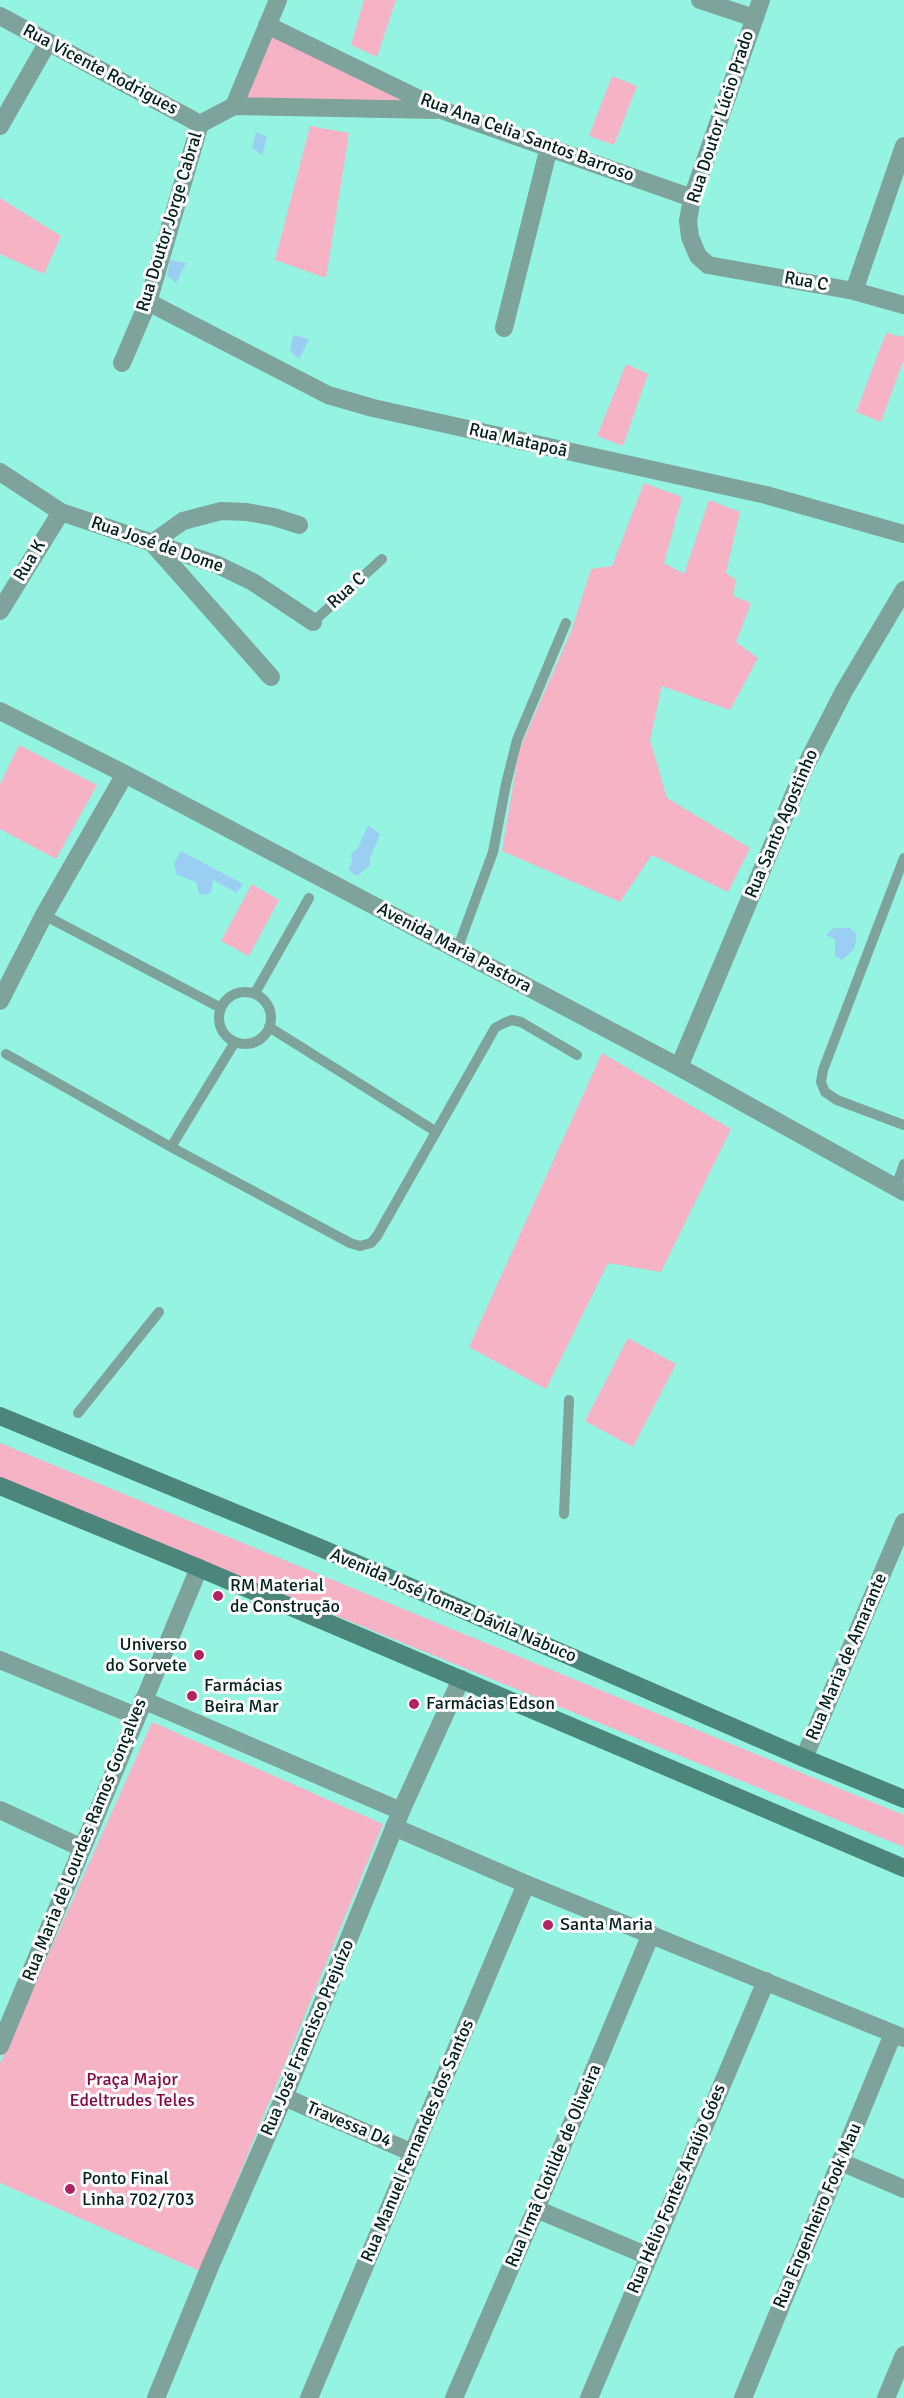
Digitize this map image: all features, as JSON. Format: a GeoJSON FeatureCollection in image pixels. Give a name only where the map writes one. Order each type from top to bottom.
{"type":"FeatureCollection","features":[{"type":"Feature","properties":{"kind":"main road","name":"Avenida José Tomaz Dávila Nabuco"},"geometry":{"type":"LineString","coordinates":[[0,1416],[323,1549],[804,1758],[904,1799]]}},
{"type":"Feature","properties":{"kind":"main road"},"geometry":{"type":"LineString","coordinates":[[0,1486],[462,1679],[904,1868]]}},
{"type":"Feature","properties":{"kind":"street"},"geometry":{"type":"LineString","coordinates":[[278,0],[234,105],[444,111]]}},
{"type":"Feature","properties":{"kind":"street"},"geometry":{"type":"LineString","coordinates":[[700,0],[754,18]]}},
{"type":"Feature","properties":{"kind":"street","name":"Rua Doutor Lúcio Prado"},"geometry":{"type":"LineString","coordinates":[[708,265],[698,256],[690,237],[688,221],[692,198],[761,0]]}},
{"type":"Feature","properties":{"kind":"street","name":"Rua Vicente Rodrigues"},"geometry":{"type":"LineString","coordinates":[[0,16],[200,124]]}},
{"type":"Feature","properties":{"kind":"street","name":"Rua Ana Celia Santos Barroso"},"geometry":{"type":"LineString","coordinates":[[267,26],[444,111],[692,198]]}},
{"type":"Feature","properties":{"kind":"street"},"geometry":{"type":"LineString","coordinates":[[0,126],[48,42]]}},
{"type":"Feature","properties":{"kind":"street","name":"Rua Doutor Jorge Cabral"},"geometry":{"type":"LineString","coordinates":[[122,363],[148,302],[200,124],[234,105]]}},
{"type":"Feature","properties":{"kind":"street"},"geometry":{"type":"LineString","coordinates":[[854,291],[904,146]]}},
{"type":"Feature","properties":{"kind":"street"},"geometry":{"type":"LineString","coordinates":[[504,328],[549,147]]}},
{"type":"Feature","properties":{"kind":"street","name":"Rua C"},"geometry":{"type":"LineString","coordinates":[[708,265],[854,291],[904,305]]}},
{"type":"Feature","properties":{"kind":"street","name":"Rua Matapoã"},"geometry":{"type":"LineString","coordinates":[[148,302],[328,395],[373,408],[766,495],[904,534]]}},
{"type":"Feature","properties":{"kind":"street","name":"Rua José de Dome"},"geometry":{"type":"LineString","coordinates":[[0,472],[61,512],[218,565],[253,582],[313,622]]}},
{"type":"Feature","properties":{"kind":"street"},"geometry":{"type":"LineString","coordinates":[[271,677],[152,543],[183,521],[221,511],[256,514],[299,525]]}},
{"type":"Feature","properties":{"kind":"street","name":"Rua K"},"geometry":{"type":"LineString","coordinates":[[0,611],[61,512]]}},
{"type":"Feature","properties":{"kind":"street","name":"Rua Santo Agostinho"},"geometry":{"type":"LineString","coordinates":[[679,1067],[807,763],[844,691],[904,590]]}},
{"type":"Feature","properties":{"kind":"street","name":"Avenida Maria Pastora"},"geometry":{"type":"LineString","coordinates":[[0,711],[125,774],[679,1067],[900,1189]]}},
{"type":"Feature","properties":{"kind":"street"},"geometry":{"type":"LineString","coordinates":[[0,1001],[44,915],[125,774]]}},
{"type":"Feature","properties":{"kind":"street","name":"Rua Maria de Amarante"},"geometry":{"type":"LineString","coordinates":[[804,1758],[904,1522]]}},
{"type":"Feature","properties":{"kind":"street","name":"Rua Maria de Lourdes Ramos Gonçalves"},"geometry":{"type":"LineString","coordinates":[[0,2046],[199,1568]]}},
{"type":"Feature","properties":{"kind":"street"},"geometry":{"type":"LineString","coordinates":[[0,1660],[140,1708],[398,1819],[525,1884],[766,1980],[899,2036]]}},
{"type":"Feature","properties":{"kind":"street","name":"Rua José Francisco Prejuízo"},"geometry":{"type":"LineString","coordinates":[[156,2398],[211,2264],[284,2097],[398,1819],[462,1679]]}},
{"type":"Feature","properties":{"kind":"street"},"geometry":{"type":"LineString","coordinates":[[0,1810],[82,1848]]}},
{"type":"Feature","properties":{"kind":"street","name":"Rua Manuel Fernandes dos Santos"},"geometry":{"type":"LineString","coordinates":[[309,2398],[525,1884]]}},
{"type":"Feature","properties":{"kind":"street","name":"Rua Irmã Clotilde de Oliveira"},"geometry":{"type":"LineString","coordinates":[[454,2398],[536,2210],[651,1934]]}},
{"type":"Feature","properties":{"kind":"street","name":"Rua Hélio Fontes Araújo Góes"},"geometry":{"type":"LineString","coordinates":[[589,2398],[766,1980]]}},
{"type":"Feature","properties":{"kind":"street","name":"Rua Engenheiro Fook Mau"},"geometry":{"type":"LineString","coordinates":[[743,2398],[841,2162],[899,2036]]}},
{"type":"Feature","properties":{"kind":"street","name":"Travessa D4"},"geometry":{"type":"LineString","coordinates":[[284,2097],[413,2153]]}},
{"type":"Feature","properties":{"kind":"street"},"geometry":{"type":"LineString","coordinates":[[841,2162],[904,2189]]}},
{"type":"Feature","properties":{"kind":"street"},"geometry":{"type":"LineString","coordinates":[[536,2210],[648,2256]]}},
{"type":"Feature","properties":{"kind":"street"},"geometry":{"type":"LineString","coordinates":[[886,2398],[904,2355]]}},
{"type":"Feature","properties":{"kind":"lane","name":"Rua C"},"geometry":{"type":"LineString","coordinates":[[313,622],[382,559]]}},
{"type":"Feature","properties":{"kind":"lane"},"geometry":{"type":"LineString","coordinates":[[457,950],[493,852],[517,740],[566,623]]}},
{"type":"Feature","properties":{"kind":"lane"},"geometry":{"type":"LineString","coordinates":[[904,858],[821,1082],[825,1092],[837,1100],[904,1125]]}},
{"type":"Feature","properties":{"kind":"lane"},"geometry":{"type":"LineString","coordinates":[[255,993],[309,898]]}},
{"type":"Feature","properties":{"kind":"lane"},"geometry":{"type":"LineString","coordinates":[[44,915],[221,1008]]}},
{"type":"Feature","properties":{"kind":"lane"},"geometry":{"type":"LineString","coordinates":[[245,991],[255,993],[269,1007],[271,1017],[269,1027],[264,1036],[255,1042],[245,1044],[235,1042],[221,1028],[219,1018],[221,1008],[226,999],[235,993],[245,991]]}},
{"type":"Feature","properties":{"kind":"lane"},"geometry":{"type":"LineString","coordinates":[[6,1054],[171,1147],[350,1243],[360,1246],[371,1243],[377,1236],[495,1029],[512,1020],[521,1022],[577,1055]]}},
{"type":"Feature","properties":{"kind":"lane"},"geometry":{"type":"LineString","coordinates":[[269,1027],[435,1131]]}},
{"type":"Feature","properties":{"kind":"lane"},"geometry":{"type":"LineString","coordinates":[[171,1147],[235,1042]]}},
{"type":"Feature","properties":{"kind":"lane"},"geometry":{"type":"LineString","coordinates":[[900,1189],[904,1164]]}},
{"type":"Feature","properties":{"kind":"lane"},"geometry":{"type":"LineString","coordinates":[[78,1413],[159,1312]]}},
{"type":"Feature","properties":{"kind":"lane"},"geometry":{"type":"LineString","coordinates":[[564,1514],[569,1400]]}},
{"type":"Feature","properties":{"kind":"green space"},"geometry":{"type":"Polygon","coordinates":[[[364,0],[396,0],[377,57],[351,45],[364,0]]]}},
{"type":"Feature","properties":{"kind":"green space"},"geometry":{"type":"Polygon","coordinates":[[[262,32],[437,112],[222,110],[262,32]]]}},
{"type":"Feature","properties":{"kind":"green space"},"geometry":{"type":"Polygon","coordinates":[[[612,76],[637,86],[614,145],[589,136],[612,76]]]}},
{"type":"Feature","properties":{"kind":"green space"},"geometry":{"type":"Polygon","coordinates":[[[310,126],[349,133],[326,278],[275,260],[310,126]]]}},
{"type":"Feature","properties":{"kind":"green space"},"geometry":{"type":"Polygon","coordinates":[[[0,198],[61,236],[44,274],[0,254],[0,198]]]}},
{"type":"Feature","properties":{"kind":"green space"},"geometry":{"type":"Polygon","coordinates":[[[886,333],[904,337],[904,359],[881,422],[856,412],[886,333]]]}},
{"type":"Feature","properties":{"kind":"green space"},"geometry":{"type":"Polygon","coordinates":[[[626,364],[648,374],[623,446],[597,436],[626,364]]]}},
{"type":"Feature","properties":{"kind":"green space"},"geometry":{"type":"Polygon","coordinates":[[[644,483],[682,497],[664,563],[684,574],[709,500],[740,512],[726,573],[736,580],[733,596],[751,603],[736,642],[758,658],[730,710],[662,686],[650,740],[667,798],[750,848],[728,892],[652,855],[620,902],[502,851],[519,750],[572,629],[591,569],[612,566],[644,483]]]}},
{"type":"Feature","properties":{"kind":"green space"},"geometry":{"type":"Polygon","coordinates":[[[19,745],[97,785],[56,859],[0,829],[0,784],[19,745]]]}},
{"type":"Feature","properties":{"kind":"green space"},"geometry":{"type":"Polygon","coordinates":[[[252,884],[279,900],[249,956],[221,941],[252,884]]]}},
{"type":"Feature","properties":{"kind":"green space"},"geometry":{"type":"Polygon","coordinates":[[[602,1053],[731,1129],[661,1272],[608,1263],[546,1389],[469,1347],[602,1053]]]}},
{"type":"Feature","properties":{"kind":"green space"},"geometry":{"type":"Polygon","coordinates":[[[628,1338],[676,1364],[633,1447],[585,1421],[628,1338]]]}},
{"type":"Feature","properties":{"kind":"green space"},"geometry":{"type":"Polygon","coordinates":[[[0,1443],[904,1815],[904,1847],[0,1479],[0,1443]]]}},
{"type":"Feature","properties":{"kind":"green space","name":"Praça Major Edeltrudes Teles"},"geometry":{"type":"Polygon","coordinates":[[[152,1722],[383,1824],[200,2271],[0,2183],[0,2063],[152,1722]]]}},
{"type":"Feature","properties":{"kind":"water"},"geometry":{"type":"Polygon","coordinates":[[[256,132],[267,137],[262,155],[252,148],[256,132]]]}},
{"type":"Feature","properties":{"kind":"water"},"geometry":{"type":"Polygon","coordinates":[[[170,260],[186,263],[176,283],[167,275],[170,260]]]}},
{"type":"Feature","properties":{"kind":"water"},"geometry":{"type":"Polygon","coordinates":[[[293,335],[309,339],[299,359],[290,351],[293,335]]]}},
{"type":"Feature","properties":{"kind":"water"},"geometry":{"type":"Polygon","coordinates":[[[368,825],[380,834],[370,858],[370,865],[357,876],[348,870],[352,862],[351,854],[358,848],[368,825]]]}},
{"type":"Feature","properties":{"kind":"water"},"geometry":{"type":"Polygon","coordinates":[[[181,851],[243,884],[237,893],[213,880],[211,892],[206,895],[199,894],[196,882],[177,875],[174,863],[181,851]]]}},
{"type":"Feature","properties":{"kind":"water"},"geometry":{"type":"Polygon","coordinates":[[[834,928],[850,928],[857,935],[854,949],[842,960],[835,956],[835,939],[826,935],[834,928]]]}},
{"type":"Feature","properties":{"kind":"place","name":"RM Material de Construção"},"geometry":{"type":"Point","coordinates":[218,1596]}},
{"type":"Feature","properties":{"kind":"place","name":"Universo do Sorvete"},"geometry":{"type":"Point","coordinates":[199,1655]}},
{"type":"Feature","properties":{"kind":"place","name":"Farmácias Beira Mar"},"geometry":{"type":"Point","coordinates":[192,1696]}},
{"type":"Feature","properties":{"kind":"place","name":"Farmácias Edson"},"geometry":{"type":"Point","coordinates":[414,1704]}},
{"type":"Feature","properties":{"kind":"place","name":"Santa Maria"},"geometry":{"type":"Point","coordinates":[548,1925]}},
{"type":"Feature","properties":{"kind":"place","name":"Ponto Final Linha 702/703"},"geometry":{"type":"Point","coordinates":[70,2189]}}]}
